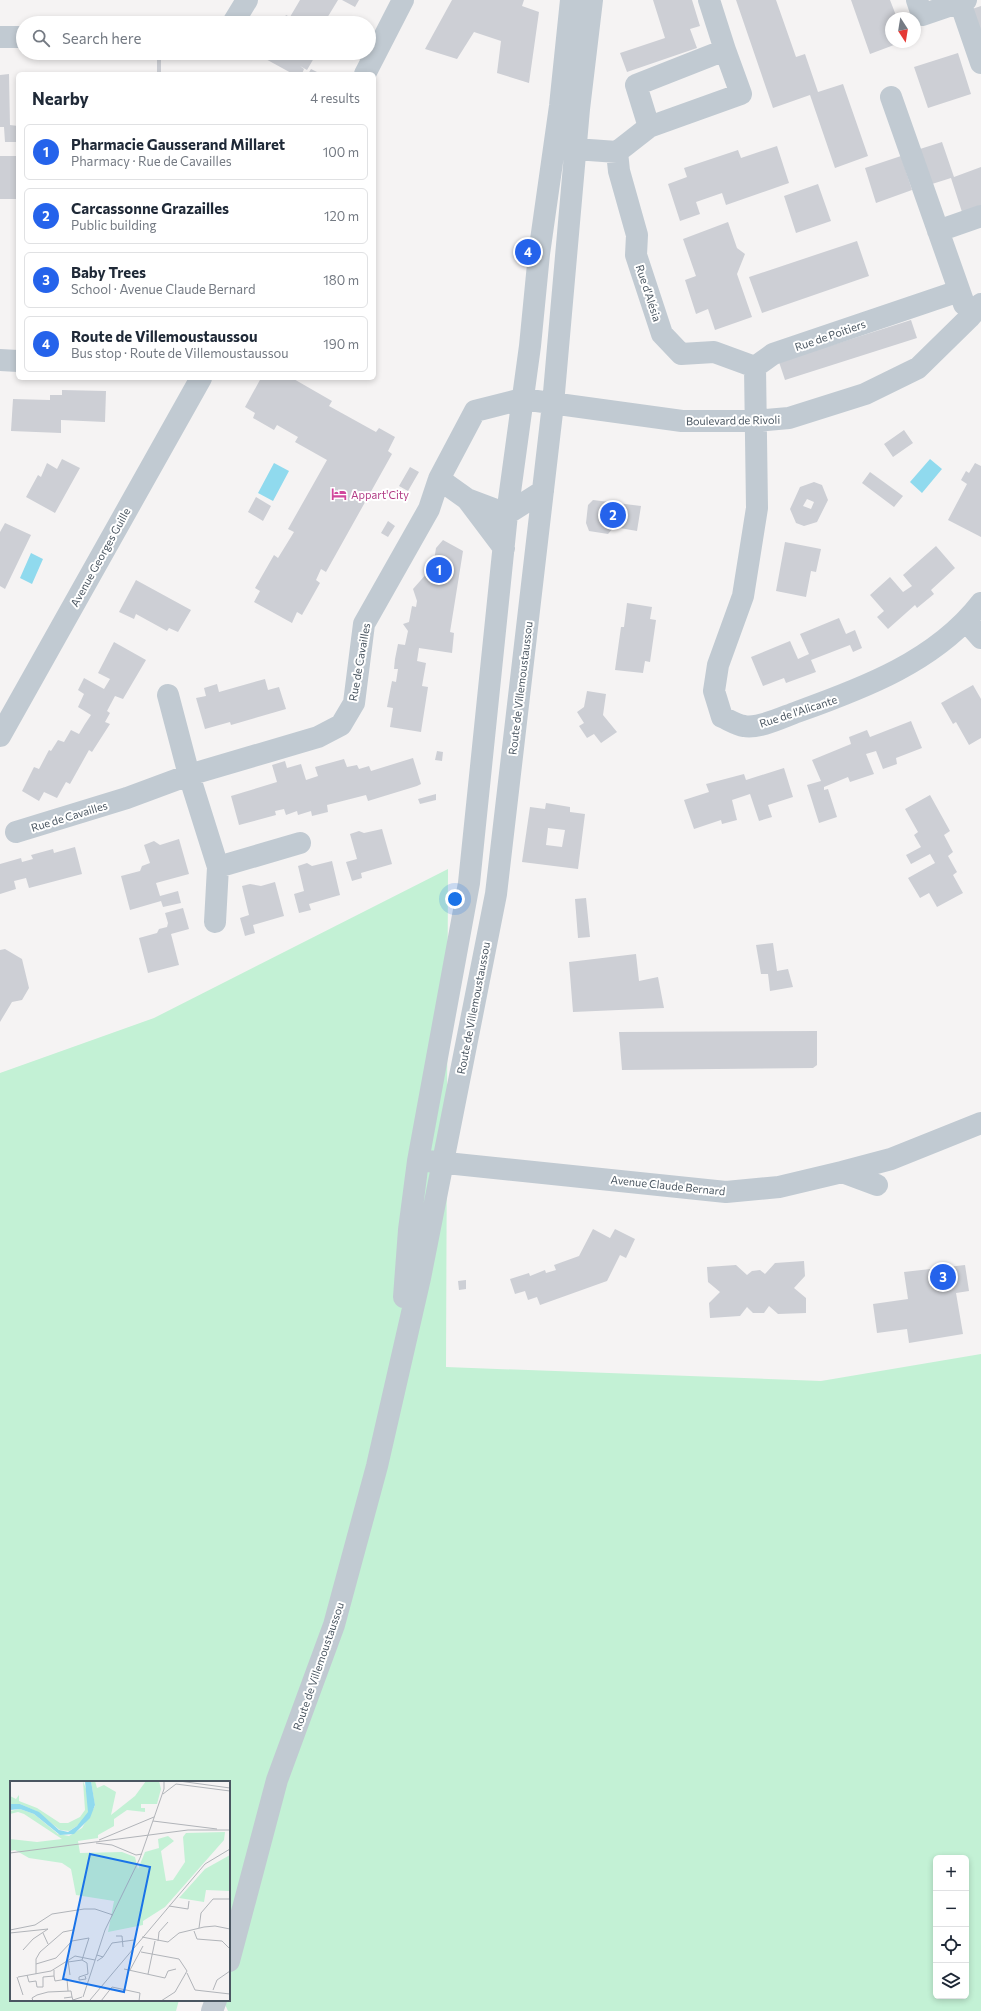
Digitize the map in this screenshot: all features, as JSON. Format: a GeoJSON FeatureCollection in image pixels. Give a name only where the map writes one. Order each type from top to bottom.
{"type":"FeatureCollection","features":[{"type":"Feature","properties":{"kind":"street"},"geometry":{"type":"LineString","coordinates":[[237,16],[247,0]]}},
{"type":"Feature","properties":{"kind":"street"},"geometry":{"type":"LineString","coordinates":[[376,53],[403,0]]}},
{"type":"Feature","properties":{"kind":"street","name":"Route de Villemoustaussou"},"geometry":{"type":"LineString","coordinates":[[230,1957],[277,1780],[334,1625],[377,1466],[420,1278],[496,894],[553,404],[571,0]]}},
{"type":"Feature","properties":{"kind":"street","name":"Route de Villemoustaussou"},"geometry":{"type":"LineString","coordinates":[[399,1369],[410,1230],[418,1161],[468,883],[507,514],[530,346],[539,254],[564,149],[592,0]]}},
{"type":"Feature","properties":{"kind":"street"},"geometry":{"type":"LineString","coordinates":[[564,149],[617,152],[649,127],[741,94],[709,0]]}},
{"type":"Feature","properties":{"kind":"street"},"geometry":{"type":"LineString","coordinates":[[917,0],[922,15],[963,1],[981,63]]}},
{"type":"Feature","properties":{"kind":"street"},"geometry":{"type":"LineString","coordinates":[[0,37],[16,37]]}},
{"type":"Feature","properties":{"kind":"street"},"geometry":{"type":"LineString","coordinates":[[649,127],[636,85],[725,50]]}},
{"type":"Feature","properties":{"kind":"street"},"geometry":{"type":"LineString","coordinates":[[366,72],[372,60]]}},
{"type":"Feature","properties":{"kind":"street"},"geometry":{"type":"LineString","coordinates":[[891,97],[959,291],[975,311]]}},
{"type":"Feature","properties":{"kind":"street","name":"Rue d'Alésia"},"geometry":{"type":"LineString","coordinates":[[617,152],[619,171],[637,235],[636,255],[662,334],[681,354],[714,352],[755,367]]}},
{"type":"Feature","properties":{"kind":"street"},"geometry":{"type":"LineString","coordinates":[[938,231],[981,216]]}},
{"type":"Feature","properties":{"kind":"street","name":"Rue de Poitiers"},"geometry":{"type":"LineString","coordinates":[[755,367],[774,354],[959,291]]}},
{"type":"Feature","properties":{"kind":"street","name":"Boulevard de Rivoli"},"geometry":{"type":"LineString","coordinates":[[522,399],[682,421],[755,421],[789,418],[865,394],[918,368],[975,311]]}},
{"type":"Feature","properties":{"kind":"street"},"geometry":{"type":"LineString","coordinates":[[0,360],[16,360]]}},
{"type":"Feature","properties":{"kind":"street"},"geometry":{"type":"LineString","coordinates":[[755,367],[755,421]]}},
{"type":"Feature","properties":{"kind":"street","name":"Avenue Georges Guille"},"geometry":{"type":"LineString","coordinates":[[0,736],[200,380]]}},
{"type":"Feature","properties":{"kind":"street","name":"Rue de Cavailles"},"geometry":{"type":"LineString","coordinates":[[16,832],[127,798],[189,775],[318,737],[341,725],[354,703],[364,624],[429,509],[439,479],[475,411],[522,399]]}},
{"type":"Feature","properties":{"kind":"street","name":"Rue de l'Alicante"},"geometry":{"type":"LineString","coordinates":[[755,421],[757,508],[743,596],[718,665],[714,691],[722,717],[745,726],[766,724],[850,694],[917,660],[967,622],[981,603]]}},
{"type":"Feature","properties":{"kind":"street"},"geometry":{"type":"LineString","coordinates":[[439,479],[467,499],[507,514],[543,491]]}},
{"type":"Feature","properties":{"kind":"street"},"geometry":{"type":"LineString","coordinates":[[467,499],[504,548]]}},
{"type":"Feature","properties":{"kind":"street"},"geometry":{"type":"LineString","coordinates":[[967,622],[981,638]]}},
{"type":"Feature","properties":{"kind":"street"},"geometry":{"type":"LineString","coordinates":[[168,694],[189,775],[218,867],[215,922]]}},
{"type":"Feature","properties":{"kind":"street"},"geometry":{"type":"LineString","coordinates":[[218,867],[300,843]]}},
{"type":"Feature","properties":{"kind":"street","name":"Avenue Claude Bernard"},"geometry":{"type":"LineString","coordinates":[[418,1161],[442,1162],[726,1192],[779,1187],[891,1159],[981,1123]]}},
{"type":"Feature","properties":{"kind":"street"},"geometry":{"type":"LineString","coordinates":[[842,1172],[877,1185]]}},
{"type":"Feature","properties":{"kind":"street"},"geometry":{"type":"LineString","coordinates":[[212,2011],[216,2001]]}},
{"type":"Feature","properties":{"kind":"green space"},"geometry":{"type":"Polygon","coordinates":[[[448,869],[446,1367],[821,1381],[981,1354],[981,2011],[228,2011],[223,2001],[230,2001],[230,1781],[10,1781],[10,2001],[179,2001],[176,2011],[0,2011],[0,1073],[154,1018],[448,869]]]}},
{"type":"Feature","properties":{"kind":"water"},"geometry":{"type":"Polygon","coordinates":[[[930,459],[942,469],[922,493],[910,482],[930,459]]]}},
{"type":"Feature","properties":{"kind":"water"},"geometry":{"type":"Polygon","coordinates":[[[274,463],[289,471],[273,501],[258,493],[274,463]]]}},
{"type":"Feature","properties":{"kind":"water"},"geometry":{"type":"Polygon","coordinates":[[[31,553],[43,559],[32,584],[20,578],[31,553]]]}},
{"type":"Feature","properties":{"kind":"building"},"geometry":{"type":"Polygon","coordinates":[[[300,0],[338,0],[328,16],[291,16],[300,0]]]}},
{"type":"Feature","properties":{"kind":"building"},"geometry":{"type":"Polygon","coordinates":[[[342,0],[359,0],[355,7],[342,0]]]}},
{"type":"Feature","properties":{"kind":"building"},"geometry":{"type":"Polygon","coordinates":[[[452,0],[524,0],[522,6],[539,12],[529,83],[497,73],[501,41],[474,32],[457,59],[425,49],[452,0]]]}},
{"type":"Feature","properties":{"kind":"building"},"geometry":{"type":"Polygon","coordinates":[[[653,0],[692,0],[700,26],[690,29],[697,48],[627,72],[620,53],[665,38],[653,0]]]}},
{"type":"Feature","properties":{"kind":"building"},"geometry":{"type":"Polygon","coordinates":[[[736,0],[776,0],[796,57],[805,54],[818,92],[843,84],[868,156],[835,168],[810,95],[773,108],[736,0]]]}},
{"type":"Feature","properties":{"kind":"building"},"geometry":{"type":"Polygon","coordinates":[[[851,0],[890,0],[895,12],[885,12],[886,48],[870,54],[851,0]]]}},
{"type":"Feature","properties":{"kind":"building"},"geometry":{"type":"Polygon","coordinates":[[[981,6],[981,45],[969,10],[981,6]]]}},
{"type":"Feature","properties":{"kind":"building"},"geometry":{"type":"Polygon","coordinates":[[[958,53],[971,94],[928,108],[914,67],[958,53]]]}},
{"type":"Feature","properties":{"kind":"building"},"geometry":{"type":"Polygon","coordinates":[[[157,60],[161,60],[161,72],[157,72],[157,60]]]}},
{"type":"Feature","properties":{"kind":"building"},"geometry":{"type":"Polygon","coordinates":[[[267,60],[313,60],[307,70],[300,66],[304,69],[303,72],[289,72],[267,60]]]}},
{"type":"Feature","properties":{"kind":"building"},"geometry":{"type":"Polygon","coordinates":[[[311,69],[317,72],[309,72],[311,69]]]}},
{"type":"Feature","properties":{"kind":"building"},"geometry":{"type":"Polygon","coordinates":[[[9,74],[10,125],[16,126],[16,142],[5,142],[4,127],[0,127],[0,75],[9,74]]]}},
{"type":"Feature","properties":{"kind":"building"},"geometry":{"type":"Polygon","coordinates":[[[942,142],[954,177],[981,167],[981,206],[962,212],[951,178],[932,184],[920,149],[942,142]]]}},
{"type":"Feature","properties":{"kind":"building"},"geometry":{"type":"Polygon","coordinates":[[[777,146],[789,183],[726,205],[722,193],[696,202],[700,214],[680,221],[668,184],[687,177],[684,168],[738,150],[741,158],[777,146]]]}},
{"type":"Feature","properties":{"kind":"building"},"geometry":{"type":"Polygon","coordinates":[[[0,156],[16,156],[16,199],[0,199],[0,156]]]}},
{"type":"Feature","properties":{"kind":"building"},"geometry":{"type":"Polygon","coordinates":[[[901,156],[912,190],[876,203],[865,168],[901,156]]]}},
{"type":"Feature","properties":{"kind":"building"},"geometry":{"type":"Polygon","coordinates":[[[818,184],[831,221],[796,233],[784,196],[818,184]]]}},
{"type":"Feature","properties":{"kind":"building"},"geometry":{"type":"Polygon","coordinates":[[[728,222],[737,248],[745,254],[737,274],[752,317],[715,330],[708,309],[696,314],[685,280],[696,276],[683,239],[728,222]]]}},
{"type":"Feature","properties":{"kind":"building"},"geometry":{"type":"Polygon","coordinates":[[[857,241],[869,276],[762,313],[749,277],[857,241]]]}},
{"type":"Feature","properties":{"kind":"building"},"geometry":{"type":"Polygon","coordinates":[[[911,320],[917,338],[785,380],[779,362],[911,320]]]}},
{"type":"Feature","properties":{"kind":"building","name":"Appart'City"},"geometry":{"type":"Polygon","coordinates":[[[260,380],[295,380],[332,401],[329,406],[376,432],[379,428],[395,437],[388,451],[392,454],[326,572],[321,569],[316,580],[320,583],[302,615],[297,612],[292,623],[254,602],[260,591],[255,588],[274,555],[278,558],[294,532],[288,529],[327,460],[295,442],[298,437],[277,425],[274,430],[253,418],[255,413],[245,407],[260,380]]]}},
{"type":"Feature","properties":{"kind":"building"},"geometry":{"type":"Polygon","coordinates":[[[62,390],[106,391],[105,422],[61,420],[61,433],[11,431],[13,399],[50,400],[50,395],[62,395],[62,390]]]}},
{"type":"Feature","properties":{"kind":"building"},"geometry":{"type":"Polygon","coordinates":[[[904,430],[913,443],[893,457],[884,444],[904,430]]]}},
{"type":"Feature","properties":{"kind":"building"},"geometry":{"type":"Polygon","coordinates":[[[62,459],[80,468],[55,513],[26,497],[38,475],[41,477],[47,463],[57,469],[62,459]]]}},
{"type":"Feature","properties":{"kind":"building"},"geometry":{"type":"Polygon","coordinates":[[[975,463],[981,466],[981,537],[948,520],[967,484],[961,480],[966,471],[969,473],[975,463]]]}},
{"type":"Feature","properties":{"kind":"building"},"geometry":{"type":"Polygon","coordinates":[[[410,467],[419,472],[408,491],[399,486],[410,467]]]}},
{"type":"Feature","properties":{"kind":"building"},"geometry":{"type":"Polygon","coordinates":[[[870,472],[903,496],[894,507],[862,483],[870,472]]]}},
{"type":"Feature","properties":{"kind":"building"},"geometry":{"type":"Polygon","coordinates":[[[814,482],[822,485],[828,500],[817,522],[804,526],[796,523],[790,509],[800,487],[814,482]],[[807,499],[803,506],[811,509],[814,502],[807,499]]]}},
{"type":"Feature","properties":{"kind":"building"},"geometry":{"type":"Polygon","coordinates":[[[256,497],[271,506],[263,521],[248,512],[256,497]]]}},
{"type":"Feature","properties":{"kind":"building"},"geometry":{"type":"Polygon","coordinates":[[[593,500],[641,506],[637,531],[614,527],[608,534],[589,531],[586,523],[588,505],[593,500]]]}},
{"type":"Feature","properties":{"kind":"building"},"geometry":{"type":"Polygon","coordinates":[[[388,521],[395,526],[388,537],[381,533],[388,521]]]}},
{"type":"Feature","properties":{"kind":"building"},"geometry":{"type":"Polygon","coordinates":[[[5,523],[31,535],[5,589],[0,586],[0,532],[5,523]]]}},
{"type":"Feature","properties":{"kind":"building"},"geometry":{"type":"Polygon","coordinates":[[[443,540],[463,551],[450,632],[454,633],[452,653],[419,648],[417,661],[426,663],[422,686],[428,687],[421,732],[390,727],[393,708],[387,707],[392,681],[396,682],[398,669],[394,669],[395,659],[398,644],[405,645],[408,631],[403,624],[409,622],[412,606],[416,607],[417,601],[413,589],[428,572],[429,560],[434,561],[436,548],[443,540]]]}},
{"type":"Feature","properties":{"kind":"building"},"geometry":{"type":"Polygon","coordinates":[[[785,542],[821,549],[816,572],[811,571],[806,597],[776,591],[785,542]]]}},
{"type":"Feature","properties":{"kind":"building"},"geometry":{"type":"Polygon","coordinates":[[[936,546],[955,568],[931,590],[934,594],[917,608],[915,605],[888,629],[877,617],[884,611],[870,595],[890,577],[903,592],[912,586],[903,575],[936,546]]]}},
{"type":"Feature","properties":{"kind":"building"},"geometry":{"type":"Polygon","coordinates":[[[136,580],[191,610],[178,632],[169,628],[167,631],[136,614],[134,619],[119,612],[136,580]]]}},
{"type":"Feature","properties":{"kind":"building"},"geometry":{"type":"Polygon","coordinates":[[[627,603],[652,607],[650,619],[656,620],[650,662],[645,661],[643,673],[615,670],[621,627],[624,627],[627,603]]]}},
{"type":"Feature","properties":{"kind":"building"},"geometry":{"type":"Polygon","coordinates":[[[839,618],[846,634],[855,630],[862,648],[853,652],[850,645],[811,660],[816,672],[786,683],[784,678],[763,686],[751,657],[790,641],[798,659],[809,654],[800,634],[839,618]]]}},
{"type":"Feature","properties":{"kind":"building"},"geometry":{"type":"Polygon","coordinates":[[[114,642],[146,660],[123,699],[115,696],[107,711],[110,713],[105,722],[110,724],[92,752],[89,750],[70,784],[66,782],[57,798],[44,792],[39,801],[22,791],[34,767],[39,769],[49,750],[51,751],[58,740],[64,742],[71,730],[79,734],[91,715],[78,707],[84,694],[78,690],[84,678],[104,689],[110,679],[98,673],[114,642]]]}},
{"type":"Feature","properties":{"kind":"building"},"geometry":{"type":"Polygon","coordinates":[[[265,679],[268,690],[279,687],[286,709],[231,725],[230,722],[205,729],[196,698],[206,696],[204,688],[217,684],[219,692],[265,679]]]}},
{"type":"Feature","properties":{"kind":"building"},"geometry":{"type":"Polygon","coordinates":[[[973,685],[981,699],[981,738],[969,745],[956,722],[953,724],[941,703],[973,685]]]}},
{"type":"Feature","properties":{"kind":"building"},"geometry":{"type":"Polygon","coordinates":[[[587,691],[606,694],[603,715],[617,732],[601,743],[594,734],[587,738],[579,726],[584,723],[577,712],[584,707],[587,691]]]}},
{"type":"Feature","properties":{"kind":"building"},"geometry":{"type":"Polygon","coordinates":[[[911,721],[922,748],[896,758],[897,764],[883,769],[876,751],[866,754],[874,774],[850,782],[848,777],[824,787],[824,790],[828,789],[837,817],[819,823],[807,785],[821,781],[812,760],[851,744],[849,737],[867,730],[870,737],[911,721]]]}},
{"type":"Feature","properties":{"kind":"building"},"geometry":{"type":"Polygon","coordinates":[[[437,751],[443,752],[442,761],[435,760],[437,751]]]}},
{"type":"Feature","properties":{"kind":"building"},"geometry":{"type":"Polygon","coordinates":[[[413,758],[421,784],[417,786],[368,801],[366,795],[327,805],[328,812],[312,816],[311,811],[298,815],[297,811],[286,815],[284,809],[275,811],[276,815],[239,825],[231,796],[277,782],[272,765],[285,761],[287,768],[301,764],[306,780],[318,776],[315,767],[344,759],[347,767],[357,765],[359,769],[369,766],[371,771],[413,758]]]}},
{"type":"Feature","properties":{"kind":"building"},"geometry":{"type":"Polygon","coordinates":[[[784,768],[793,797],[768,805],[772,817],[759,821],[750,794],[732,800],[737,820],[722,824],[721,820],[694,829],[684,800],[709,792],[706,784],[744,774],[746,780],[784,768]]]}},
{"type":"Feature","properties":{"kind":"building"},"geometry":{"type":"Polygon","coordinates":[[[436,794],[436,800],[420,804],[418,799],[436,794]]]}},
{"type":"Feature","properties":{"kind":"building"},"geometry":{"type":"Polygon","coordinates":[[[930,795],[950,831],[944,835],[953,852],[948,856],[957,872],[953,875],[963,893],[937,907],[929,893],[920,898],[908,878],[935,863],[930,854],[911,864],[906,855],[921,847],[914,835],[918,832],[905,809],[930,795]]]}},
{"type":"Feature","properties":{"kind":"building"},"geometry":{"type":"Polygon","coordinates":[[[546,803],[570,807],[570,812],[585,814],[578,869],[522,862],[530,807],[545,809],[546,803]],[[548,828],[546,845],[562,847],[565,830],[548,828]]]}},
{"type":"Feature","properties":{"kind":"building"},"geometry":{"type":"Polygon","coordinates":[[[382,829],[392,864],[361,873],[362,878],[352,881],[346,862],[357,859],[350,834],[359,831],[364,833],[382,829]]]}},
{"type":"Feature","properties":{"kind":"building"},"geometry":{"type":"Polygon","coordinates":[[[179,839],[189,874],[156,883],[160,896],[178,891],[181,903],[163,907],[161,901],[130,910],[121,876],[140,871],[142,866],[150,863],[144,845],[154,841],[160,845],[179,839]]]}},
{"type":"Feature","properties":{"kind":"building"},"geometry":{"type":"Polygon","coordinates":[[[75,847],[82,874],[29,888],[26,878],[14,881],[16,889],[0,894],[0,864],[21,858],[22,862],[33,859],[31,855],[53,849],[54,853],[75,847]]]}},
{"type":"Feature","properties":{"kind":"building"},"geometry":{"type":"Polygon","coordinates":[[[332,861],[340,895],[309,904],[311,910],[299,913],[294,894],[304,891],[298,866],[307,863],[312,866],[332,861]]]}},
{"type":"Feature","properties":{"kind":"building"},"geometry":{"type":"Polygon","coordinates":[[[275,882],[284,916],[253,925],[255,933],[245,936],[240,918],[249,915],[242,886],[250,884],[261,886],[275,882]]]}},
{"type":"Feature","properties":{"kind":"building"},"geometry":{"type":"Polygon","coordinates":[[[586,898],[590,937],[578,938],[575,899],[586,898]]]}},
{"type":"Feature","properties":{"kind":"building"},"geometry":{"type":"Polygon","coordinates":[[[183,908],[189,929],[171,934],[179,965],[148,973],[139,938],[157,933],[159,929],[167,927],[168,923],[165,913],[183,908]]]}},
{"type":"Feature","properties":{"kind":"building"},"geometry":{"type":"Polygon","coordinates":[[[773,943],[777,971],[788,969],[793,987],[770,991],[768,974],[761,974],[756,945],[773,943]]]}},
{"type":"Feature","properties":{"kind":"building"},"geometry":{"type":"Polygon","coordinates":[[[5,949],[22,959],[29,988],[22,1000],[12,1002],[0,1022],[0,950],[5,949]]]}},
{"type":"Feature","properties":{"kind":"building"},"geometry":{"type":"Polygon","coordinates":[[[636,954],[639,981],[658,977],[664,1008],[573,1012],[569,962],[636,954]]]}},
{"type":"Feature","properties":{"kind":"building"},"geometry":{"type":"Polygon","coordinates":[[[817,1031],[817,1065],[813,1068],[622,1070],[619,1032],[817,1031]]]}},
{"type":"Feature","properties":{"kind":"building"},"geometry":{"type":"Polygon","coordinates":[[[593,1229],[610,1238],[615,1229],[635,1239],[626,1258],[620,1255],[607,1281],[540,1305],[537,1297],[528,1300],[525,1291],[515,1294],[510,1279],[529,1273],[530,1276],[545,1270],[546,1273],[556,1270],[554,1265],[579,1256],[593,1229]]]}},
{"type":"Feature","properties":{"kind":"building"},"geometry":{"type":"Polygon","coordinates":[[[804,1261],[805,1276],[794,1288],[806,1298],[806,1313],[778,1314],[769,1306],[764,1313],[753,1313],[747,1307],[740,1316],[710,1318],[709,1303],[720,1292],[708,1282],[707,1267],[736,1265],[747,1275],[752,1271],[760,1270],[765,1274],[775,1263],[804,1261]]]}},
{"type":"Feature","properties":{"kind":"building"},"geometry":{"type":"Polygon","coordinates":[[[965,1265],[969,1291],[956,1293],[963,1334],[909,1343],[907,1329],[877,1333],[873,1304],[908,1299],[904,1272],[965,1265]]]}},
{"type":"Feature","properties":{"kind":"building"},"geometry":{"type":"Polygon","coordinates":[[[466,1280],[466,1289],[459,1290],[458,1281],[466,1280]]]}},
{"type":"Feature","properties":{"kind":"place","name":"Route de Villemoustaussou"},"geometry":{"type":"Point","coordinates":[528,252]}},
{"type":"Feature","properties":{"kind":"place","name":"Appart'City"},"geometry":{"type":"Point","coordinates":[339,494]}},
{"type":"Feature","properties":{"kind":"place","name":"Carcassonne Grazailles"},"geometry":{"type":"Point","coordinates":[613,515]}},
{"type":"Feature","properties":{"kind":"place","name":"Pharmacie Gausserand Millaret"},"geometry":{"type":"Point","coordinates":[439,570]}},
{"type":"Feature","properties":{"kind":"place","name":"Baby Trees"},"geometry":{"type":"Point","coordinates":[943,1277]}}]}
